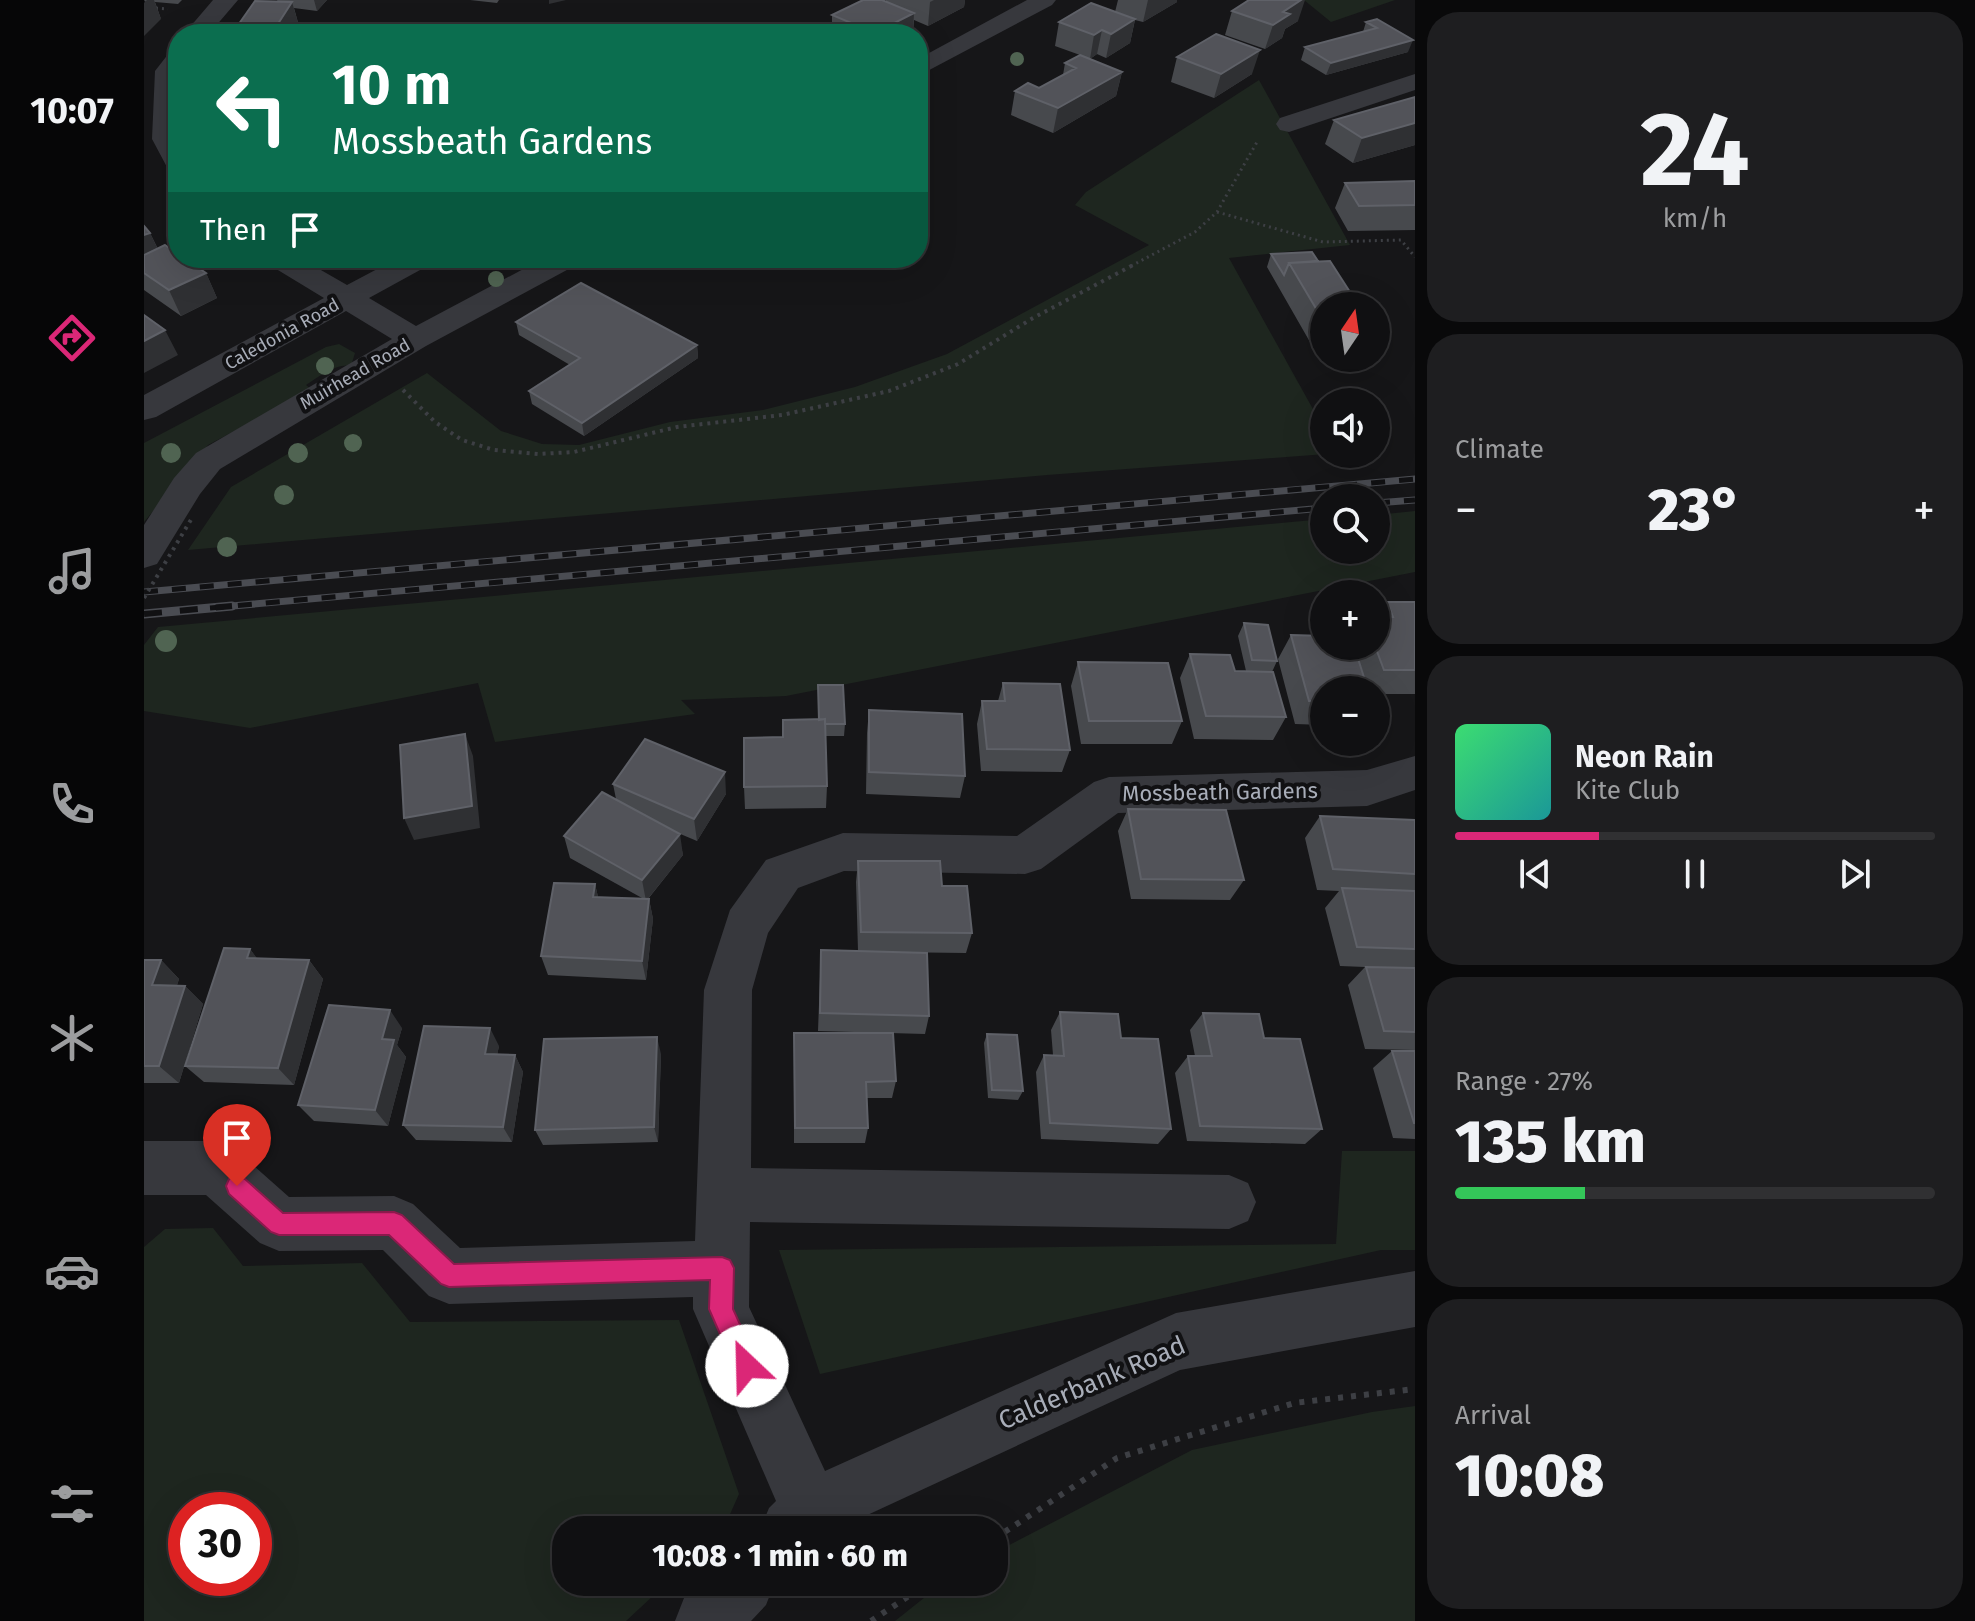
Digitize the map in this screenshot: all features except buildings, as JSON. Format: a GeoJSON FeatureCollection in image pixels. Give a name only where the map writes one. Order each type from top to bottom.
{"type":"FeatureCollection","features":[{"type":"Feature","properties":{"kind":"street"},"geometry":{"type":"LineString","coordinates":[[205,24],[226,0]]}},
{"type":"Feature","properties":{"kind":"street"},"geometry":{"type":"LineString","coordinates":[[928,64],[1044,0]]}},
{"type":"Feature","properties":{"kind":"street"},"geometry":{"type":"LineString","coordinates":[[1289,124],[1415,82]]}},
{"type":"Feature","properties":{"kind":"street"},"geometry":{"type":"LineString","coordinates":[[295,268],[415,339]]}},
{"type":"Feature","properties":{"kind":"street","name":"Caledonia Road"},"geometry":{"type":"LineString","coordinates":[[144,409],[402,268]]}},
{"type":"Feature","properties":{"kind":"street","name":"Muirhead Road"},"geometry":{"type":"LineString","coordinates":[[144,555],[180,519],[187,486],[208,461],[415,339],[548,268]]}},
{"type":"Feature","properties":{"kind":"street","name":"Mossbeath Gardens"},"geometry":{"type":"LineString","coordinates":[[799,1516],[721,1309],[728,990],[747,925],[782,874],[843,852],[1025,855],[1109,795],[1367,788],[1415,773]]}},
{"type":"Feature","properties":{"kind":"street"},"geometry":{"type":"LineString","coordinates":[[144,1168],[216,1168],[279,1224],[394,1223],[449,1276],[722,1268]]}},
{"type":"Feature","properties":{"kind":"street"},"geometry":{"type":"LineString","coordinates":[[724,1195],[1229,1202]]}},
{"type":"Feature","properties":{"kind":"street","name":"Calderbank Road"},"geometry":{"type":"LineString","coordinates":[[809,1516],[1176,1342],[1415,1299]]}},
{"type":"Feature","properties":{"kind":"street"},"geometry":{"type":"LineString","coordinates":[[707,1621],[730,1596]]}},
{"type":"Feature","properties":{"kind":"path"},"geometry":{"type":"LineString","coordinates":[[379,360],[409,398],[462,440],[494,450],[538,454],[574,452],[677,427],[782,415],[889,391],[958,364],[1033,318],[1195,232],[1217,212],[1260,137],[1289,124]]}},
{"type":"Feature","properties":{"kind":"path"},"geometry":{"type":"LineString","coordinates":[[1217,212],[1323,242],[1401,240],[1415,257]]}},
{"type":"Feature","properties":{"kind":"path"},"geometry":{"type":"LineString","coordinates":[[144,598],[180,519]]}},
{"type":"Feature","properties":{"kind":"path"},"geometry":{"type":"LineString","coordinates":[[1008,1530],[1117,1458],[1294,1403],[1415,1389]]}},
{"type":"Feature","properties":{"kind":"path"},"geometry":{"type":"LineString","coordinates":[[871,1621],[909,1596]]}},
{"type":"Feature","properties":{"kind":"shaded area"},"geometry":{"type":"Polygon","coordinates":[[[1304,0],[1395,0],[1331,22],[1304,0]]]}},
{"type":"Feature","properties":{"kind":"shaded area"},"geometry":{"type":"Polygon","coordinates":[[[1259,80],[1350,245],[1229,258],[1310,404],[1310,455],[1047,475],[188,550],[231,487],[427,373],[501,431],[542,444],[579,445],[670,422],[763,410],[855,387],[947,354],[1149,245],[1075,205],[1086,192],[1259,80]]]}},
{"type":"Feature","properties":{"kind":"shaded area"},"geometry":{"type":"Polygon","coordinates":[[[339,344],[355,353],[351,366],[328,371],[306,385],[312,390],[208,445],[144,522],[144,443],[326,347],[339,344]]]}},
{"type":"Feature","properties":{"kind":"shaded area"},"geometry":{"type":"Polygon","coordinates":[[[1415,511],[1415,572],[1374,580],[1310,580],[1310,593],[786,696],[681,700],[695,714],[495,742],[478,683],[250,728],[144,711],[144,645],[158,627],[1310,520],[1310,564],[1390,564],[1390,514],[1415,511]]]}},
{"type":"Feature","properties":{"kind":"shaded area"},"geometry":{"type":"Polygon","coordinates":[[[1342,1151],[1415,1151],[1415,1250],[1381,1250],[820,1374],[779,1250],[1336,1244],[1342,1151]]]}},
{"type":"Feature","properties":{"kind":"shaded area"},"geometry":{"type":"Polygon","coordinates":[[[213,1228],[243,1266],[362,1263],[410,1322],[679,1320],[739,1494],[729,1516],[552,1516],[552,1596],[653,1596],[626,1621],[144,1621],[144,1247],[165,1229],[213,1228]]]}},
{"type":"Feature","properties":{"kind":"shaded area"},"geometry":{"type":"Polygon","coordinates":[[[1415,1406],[1415,1621],[895,1621],[926,1596],[1008,1596],[1008,1546],[1192,1450],[1372,1412],[1415,1406]]]}},
{"type":"Feature","properties":{"kind":"railway"},"geometry":{"type":"LineString","coordinates":[[144,592],[1415,479]]}},
{"type":"Feature","properties":{"kind":"railway"},"geometry":{"type":"LineString","coordinates":[[1390,502],[1415,500]]}},
{"type":"Feature","properties":{"kind":"railway"},"geometry":{"type":"LineString","coordinates":[[210,608],[1310,509]]}},
{"type":"Feature","properties":{"kind":"railway"},"geometry":{"type":"LineString","coordinates":[[210,608],[232,606]]}},
{"type":"Feature","properties":{"kind":"railway"},"geometry":{"type":"LineString","coordinates":[[144,614],[210,608]]}},
{"type":"Feature","properties":{"kind":"route"},"geometry":{"type":"LineString","coordinates":[[237,1186],[279,1224],[394,1223],[449,1276],[722,1268],[721,1309],[747,1366]]}}]}
